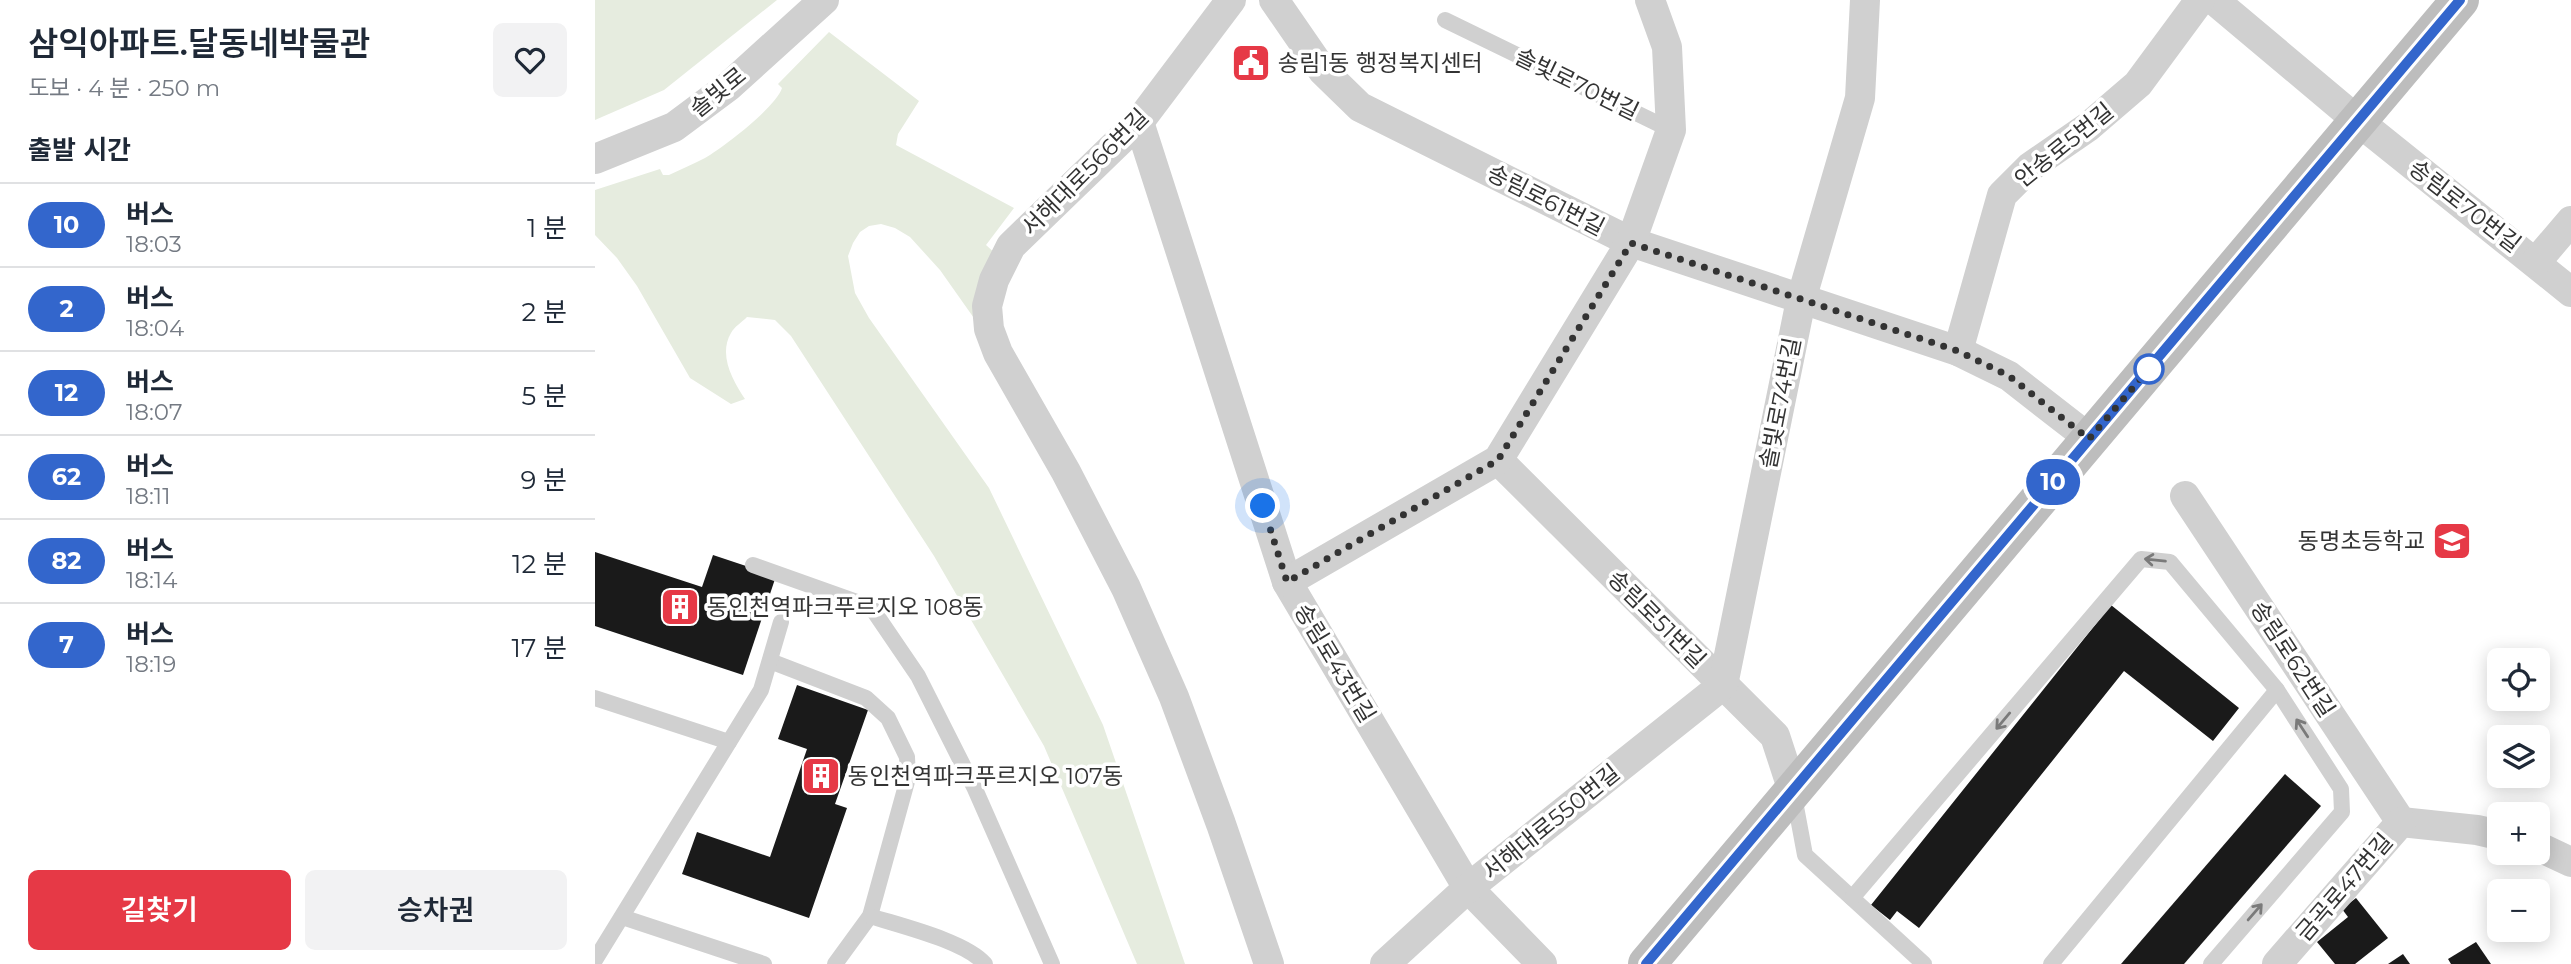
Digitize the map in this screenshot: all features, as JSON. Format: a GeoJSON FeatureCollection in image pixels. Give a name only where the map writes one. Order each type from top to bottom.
{"type":"FeatureCollection","features":[{"type":"Feature","properties":{"kind":"main road"},"geometry":{"type":"LineString","coordinates":[[1647,964],[2460,0]]}},
{"type":"Feature","properties":{"kind":"street","name":"솔빛로"},"geometry":{"type":"LineString","coordinates":[[595,159],[674,127],[729,86],[824,0]]}},
{"type":"Feature","properties":{"kind":"street","name":"서해대로566번길"},"geometry":{"type":"LineString","coordinates":[[1231,0],[1139,122],[1011,246],[994,281],[987,306],[989,329],[998,353],[1066,472],[1131,600],[1174,697],[1269,964]]}},
{"type":"Feature","properties":{"kind":"street","name":"송림로61번길"},"geometry":{"type":"LineString","coordinates":[[1274,0],[1323,71],[1360,107],[1631,243],[1958,351],[2009,376],[2089,439]]}},
{"type":"Feature","properties":{"kind":"street","name":"솔빛로70번길"},"geometry":{"type":"LineString","coordinates":[[1287,582],[1498,460],[1631,243],[1671,130],[1667,47],[1650,0]]}},
{"type":"Feature","properties":{"kind":"street","name":"솔빛로74번길"},"geometry":{"type":"LineString","coordinates":[[1723,685],[1801,300],[1860,98],[1865,0]]}},
{"type":"Feature","properties":{"kind":"street","name":"안송로5번길"},"geometry":{"type":"LineString","coordinates":[[1958,351],[2002,195],[2030,167],[2088,127],[2138,84],[2200,0]]}},
{"type":"Feature","properties":{"kind":"street","name":"송림로70번길"},"geometry":{"type":"LineString","coordinates":[[2214,0],[2358,121],[2571,292]]}},
{"type":"Feature","properties":{"kind":"street","name":"송림로43번길"},"geometry":{"type":"LineString","coordinates":[[1139,122],[1287,582],[1468,888],[1542,964]]}},
{"type":"Feature","properties":{"kind":"street"},"geometry":{"type":"LineString","coordinates":[[2536,262],[2571,222]]}},
{"type":"Feature","properties":{"kind":"street","name":"송림로51번길"},"geometry":{"type":"LineString","coordinates":[[1498,460],[1775,736],[1793,791]]}},
{"type":"Feature","properties":{"kind":"street","name":"송림로62번길"},"geometry":{"type":"LineString","coordinates":[[2185,496],[2401,822]]}},
{"type":"Feature","properties":{"kind":"street","name":"서해대로550번길"},"geometry":{"type":"LineString","coordinates":[[1385,964],[1468,888],[1723,685]]}},
{"type":"Feature","properties":{"kind":"street","name":"금곡로47번길"},"geometry":{"type":"LineString","coordinates":[[2277,964],[2401,822],[2487,832]]}},
{"type":"Feature","properties":{"kind":"street"},"geometry":{"type":"LineString","coordinates":[[2550,852],[2571,862]]}},
{"type":"Feature","properties":{"kind":"lane","name":"솔빛로70번길"},"geometry":{"type":"LineString","coordinates":[[1445,20],[1671,130]]}},
{"type":"Feature","properties":{"kind":"lane"},"geometry":{"type":"LineString","coordinates":[[1852,898],[2141,559],[2170,562],[2277,690],[2341,789],[2342,811],[2211,964]]}},
{"type":"Feature","properties":{"kind":"lane"},"geometry":{"type":"LineString","coordinates":[[753,565],[871,607],[918,676],[975,789],[1052,964]]}},
{"type":"Feature","properties":{"kind":"lane"},"geometry":{"type":"LineString","coordinates":[[595,960],[761,690],[782,622]]}},
{"type":"Feature","properties":{"kind":"lane"},"geometry":{"type":"LineString","coordinates":[[770,662],[866,698],[888,718],[907,757],[908,778],[870,916],[835,964]]}},
{"type":"Feature","properties":{"kind":"lane"},"geometry":{"type":"LineString","coordinates":[[2052,964],[2277,690]]}},
{"type":"Feature","properties":{"kind":"lane"},"geometry":{"type":"LineString","coordinates":[[595,698],[729,742]]}},
{"type":"Feature","properties":{"kind":"lane"},"geometry":{"type":"LineString","coordinates":[[1793,791],[1805,855],[1924,964]]}},
{"type":"Feature","properties":{"kind":"lane"},"geometry":{"type":"LineString","coordinates":[[870,916],[963,948],[978,956],[985,964]]}},
{"type":"Feature","properties":{"kind":"lane"},"geometry":{"type":"LineString","coordinates":[[621,917],[764,964]]}},
{"type":"Feature","properties":{"kind":"shaded area"},"geometry":{"type":"Polygon","coordinates":[[[595,0],[777,0],[664,90],[595,120],[595,0]]]}},
{"type":"Feature","properties":{"kind":"shaded area"},"geometry":{"type":"Polygon","coordinates":[[[829,32],[919,101],[898,134],[896,145],[1014,208],[986,245],[997,255],[976,321],[940,270],[910,237],[881,224],[869,226],[860,232],[848,256],[855,293],[869,318],[989,488],[1103,725],[1185,964],[1137,964],[1044,746],[934,556],[791,336],[775,320],[747,317],[734,329],[727,341],[727,359],[732,376],[745,399],[731,404],[690,378],[637,286],[617,258],[595,235],[595,190],[660,169],[663,175],[669,175],[714,153],[770,105],[782,88],[778,84],[829,32]]]}},
{"type":"Feature","properties":{"kind":"building","name":"동인천역파크푸르지오 108동"},"geometry":{"type":"Polygon","coordinates":[[[595,552],[702,587],[713,555],[776,576],[743,675],[595,626],[595,552]]]}},
{"type":"Feature","properties":{"kind":"building"},"geometry":{"type":"Polygon","coordinates":[[[2111,605],[2239,708],[2213,741],[2124,671],[1919,928],[1897,911],[1890,920],[1871,905],[2111,605]]]}},
{"type":"Feature","properties":{"kind":"building","name":"동인천역파크푸르지오 107동"},"geometry":{"type":"Polygon","coordinates":[[[797,685],[868,710],[835,804],[847,808],[809,918],[682,874],[697,832],[770,857],[807,749],[778,739],[797,685]]]}},
{"type":"Feature","properties":{"kind":"building"},"geometry":{"type":"Polygon","coordinates":[[[2285,774],[2321,806],[2184,964],[2121,964],[2285,774]]]}},
{"type":"Feature","properties":{"kind":"building"},"geometry":{"type":"Polygon","coordinates":[[[2356,898],[2388,938],[2355,964],[2335,964],[2317,942],[2348,917],[2342,909],[2356,898]]]}},
{"type":"Feature","properties":{"kind":"building"},"geometry":{"type":"Polygon","coordinates":[[[2476,942],[2491,964],[2451,964],[2448,959],[2476,942]]]}},
{"type":"Feature","properties":{"kind":"building"},"geometry":{"type":"Polygon","coordinates":[[[2403,954],[2410,964],[2388,964],[2403,954]]]}},
{"type":"Feature","properties":{"kind":"bus line","name":"10"},"geometry":{"type":"LineString","coordinates":[[1646,964],[2460,0]]}},
{"type":"Feature","properties":{"kind":"place","name":"송림1동 행정복지센터"},"geometry":{"type":"Point","coordinates":[1251,63]}},
{"type":"Feature","properties":{"kind":"place","name":"동명초등학교"},"geometry":{"type":"Point","coordinates":[2452,541]}},
{"type":"Feature","properties":{"kind":"place","name":"동인천역파크푸르지오 108동"},"geometry":{"type":"Point","coordinates":[680,607]}},
{"type":"Feature","properties":{"kind":"place","name":"동인천역파크푸르지오 107동"},"geometry":{"type":"Point","coordinates":[821,776]}},
{"type":"Feature","properties":{"kind":"route"},"geometry":{"type":"LineString","coordinates":[[1263,506],[1287,582],[1498,460],[1631,243],[1958,351],[2009,376],[2089,439],[2149,369]]}}]}
